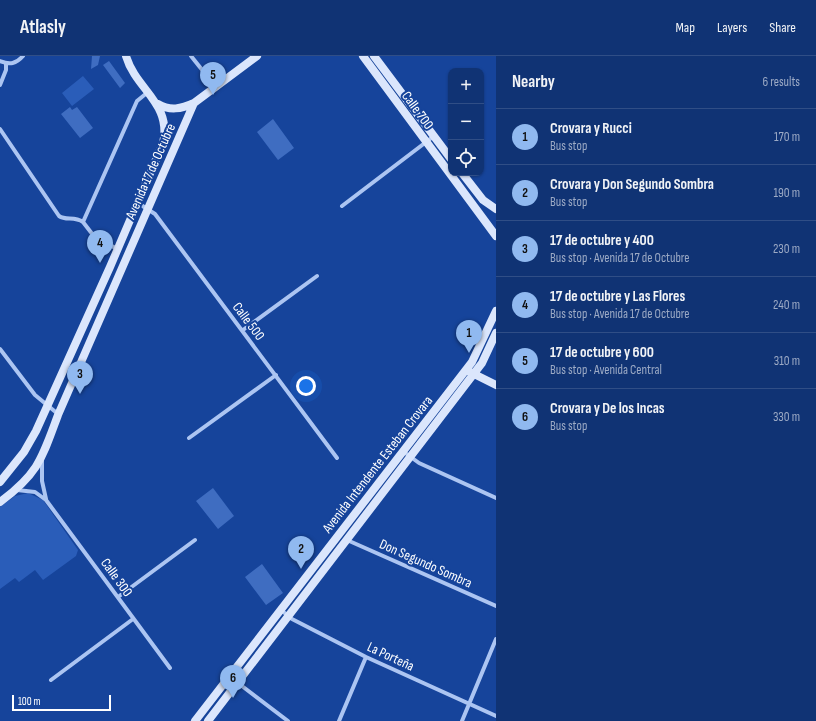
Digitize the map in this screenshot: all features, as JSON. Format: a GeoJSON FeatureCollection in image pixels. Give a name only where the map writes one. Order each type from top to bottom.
{"type":"FeatureCollection","features":[{"type":"Feature","properties":{"kind":"main road","name":"Avenida 17 de Octubre"},"geometry":{"type":"LineString","coordinates":[[0,482],[30,442],[138,203],[160,151],[165,135],[165,123],[158,104],[131,69],[126,56]]}},
{"type":"Feature","properties":{"kind":"main road"},"geometry":{"type":"LineString","coordinates":[[158,104],[172,109],[186,107],[194,103],[257,56]]}},
{"type":"Feature","properties":{"kind":"main road","name":"Calle 700"},"geometry":{"type":"LineString","coordinates":[[375,56],[448,155]]}},
{"type":"Feature","properties":{"kind":"main road","name":"Calle 700"},"geometry":{"type":"LineString","coordinates":[[365,59],[496,236]]}},
{"type":"Feature","properties":{"kind":"main road","name":"Avenida 17 de Octubre"},"geometry":{"type":"LineString","coordinates":[[1,499],[17,490],[32,474],[42,458],[58,415],[194,103]]}},
{"type":"Feature","properties":{"kind":"main road"},"geometry":{"type":"LineString","coordinates":[[464,176],[483,200],[496,209]]}},
{"type":"Feature","properties":{"kind":"main road","name":"Avenida Intendente Esteban Crovara"},"geometry":{"type":"LineString","coordinates":[[208,721],[347,540],[475,357],[496,311]]}},
{"type":"Feature","properties":{"kind":"main road","name":"Avenida Intendente Esteban Crovara"},"geometry":{"type":"LineString","coordinates":[[195,721],[281,610],[407,454],[474,374],[486,356],[496,333]]}},
{"type":"Feature","properties":{"kind":"main road"},"geometry":{"type":"LineString","coordinates":[[466,369],[496,385]]}},
{"type":"Feature","properties":{"kind":"street"},"geometry":{"type":"LineString","coordinates":[[0,61],[6,64],[14,64],[23,56]]}},
{"type":"Feature","properties":{"kind":"street"},"geometry":{"type":"LineString","coordinates":[[121,56],[131,69]]}},
{"type":"Feature","properties":{"kind":"street"},"geometry":{"type":"LineString","coordinates":[[191,56],[215,86]]}},
{"type":"Feature","properties":{"kind":"street"},"geometry":{"type":"LineString","coordinates":[[365,59],[375,56]]}},
{"type":"Feature","properties":{"kind":"street"},"geometry":{"type":"LineString","coordinates":[[0,85],[6,70],[6,64]]}},
{"type":"Feature","properties":{"kind":"street"},"geometry":{"type":"LineString","coordinates":[[83,222],[137,102],[148,91]]}},
{"type":"Feature","properties":{"kind":"street"},"geometry":{"type":"LineString","coordinates":[[0,129],[59,216],[74,218],[83,222],[93,235],[117,249]]}},
{"type":"Feature","properties":{"kind":"street"},"geometry":{"type":"LineString","coordinates":[[342,206],[434,136]]}},
{"type":"Feature","properties":{"kind":"street","name":"Calle 500"},"geometry":{"type":"LineString","coordinates":[[138,203],[148,208],[155,214],[337,458]]}},
{"type":"Feature","properties":{"kind":"street"},"geometry":{"type":"LineString","coordinates":[[243,330],[317,276]]}},
{"type":"Feature","properties":{"kind":"street"},"geometry":{"type":"LineString","coordinates":[[0,349],[34,395],[58,415]]}},
{"type":"Feature","properties":{"kind":"street"},"geometry":{"type":"LineString","coordinates":[[189,438],[276,375]]}},
{"type":"Feature","properties":{"kind":"street"},"geometry":{"type":"LineString","coordinates":[[407,454],[496,498]]}},
{"type":"Feature","properties":{"kind":"street"},"geometry":{"type":"LineString","coordinates":[[42,458],[42,481],[46,500]]}},
{"type":"Feature","properties":{"kind":"street"},"geometry":{"type":"LineString","coordinates":[[17,490],[35,492],[46,500]]}},
{"type":"Feature","properties":{"kind":"street","name":"Calle 300"},"geometry":{"type":"LineString","coordinates":[[46,500],[170,668]]}},
{"type":"Feature","properties":{"kind":"street"},"geometry":{"type":"LineString","coordinates":[[118,597],[195,540]]}},
{"type":"Feature","properties":{"kind":"street","name":"Don Segundo Sombra"},"geometry":{"type":"LineString","coordinates":[[347,540],[496,606]]}},
{"type":"Feature","properties":{"kind":"street","name":"La Porteña"},"geometry":{"type":"LineString","coordinates":[[281,610],[288,616],[366,657],[496,716]]}},
{"type":"Feature","properties":{"kind":"street"},"geometry":{"type":"LineString","coordinates":[[51,680],[133,619]]}},
{"type":"Feature","properties":{"kind":"street"},"geometry":{"type":"LineString","coordinates":[[462,721],[496,639]]}},
{"type":"Feature","properties":{"kind":"street"},"geometry":{"type":"LineString","coordinates":[[339,721],[366,657]]}},
{"type":"Feature","properties":{"kind":"street"},"geometry":{"type":"LineString","coordinates":[[238,683],[288,721]]}},
{"type":"Feature","properties":{"kind":"shaded area"},"geometry":{"type":"Polygon","coordinates":[[[83,76],[94,89],[72,106],[62,93],[83,76]]]}},
{"type":"Feature","properties":{"kind":"shaded area"},"geometry":{"type":"Polygon","coordinates":[[[28,493],[43,500],[78,550],[76,556],[43,580],[35,570],[19,582],[15,578],[0,589],[0,507],[15,496],[28,493]]]}},
{"type":"Feature","properties":{"kind":"building"},"geometry":{"type":"Polygon","coordinates":[[[92,56],[100,56],[98,65],[91,69],[92,56]]]}},
{"type":"Feature","properties":{"kind":"building"},"geometry":{"type":"Polygon","coordinates":[[[109,61],[125,83],[120,88],[103,65],[109,61]]]}},
{"type":"Feature","properties":{"kind":"building"},"geometry":{"type":"Polygon","coordinates":[[[70,107],[72,110],[77,107],[93,128],[80,138],[61,114],[70,107]]]}},
{"type":"Feature","properties":{"kind":"building"},"geometry":{"type":"Polygon","coordinates":[[[273,119],[294,148],[278,160],[257,132],[273,119]]]}},
{"type":"Feature","properties":{"kind":"building"},"geometry":{"type":"Polygon","coordinates":[[[213,488],[234,516],[218,529],[196,501],[213,488]]]}},
{"type":"Feature","properties":{"kind":"building"},"geometry":{"type":"Polygon","coordinates":[[[262,564],[283,593],[266,605],[245,577],[262,564]]]}},
{"type":"Feature","properties":{"kind":"place","name":"17 de octubre y 600"},"geometry":{"type":"Point","coordinates":[213,95]}},
{"type":"Feature","properties":{"kind":"place","name":"17 de octubre y Las Flores"},"geometry":{"type":"Point","coordinates":[100,263]}},
{"type":"Feature","properties":{"kind":"place","name":"Crovara y Rucci"},"geometry":{"type":"Point","coordinates":[469,353]}},
{"type":"Feature","properties":{"kind":"place","name":"17 de octubre y 400"},"geometry":{"type":"Point","coordinates":[80,394]}},
{"type":"Feature","properties":{"kind":"place","name":"Crovara y Don Segundo Sombra"},"geometry":{"type":"Point","coordinates":[301,569]}},
{"type":"Feature","properties":{"kind":"place","name":"Crovara y De los Incas"},"geometry":{"type":"Point","coordinates":[233,698]}}]}
